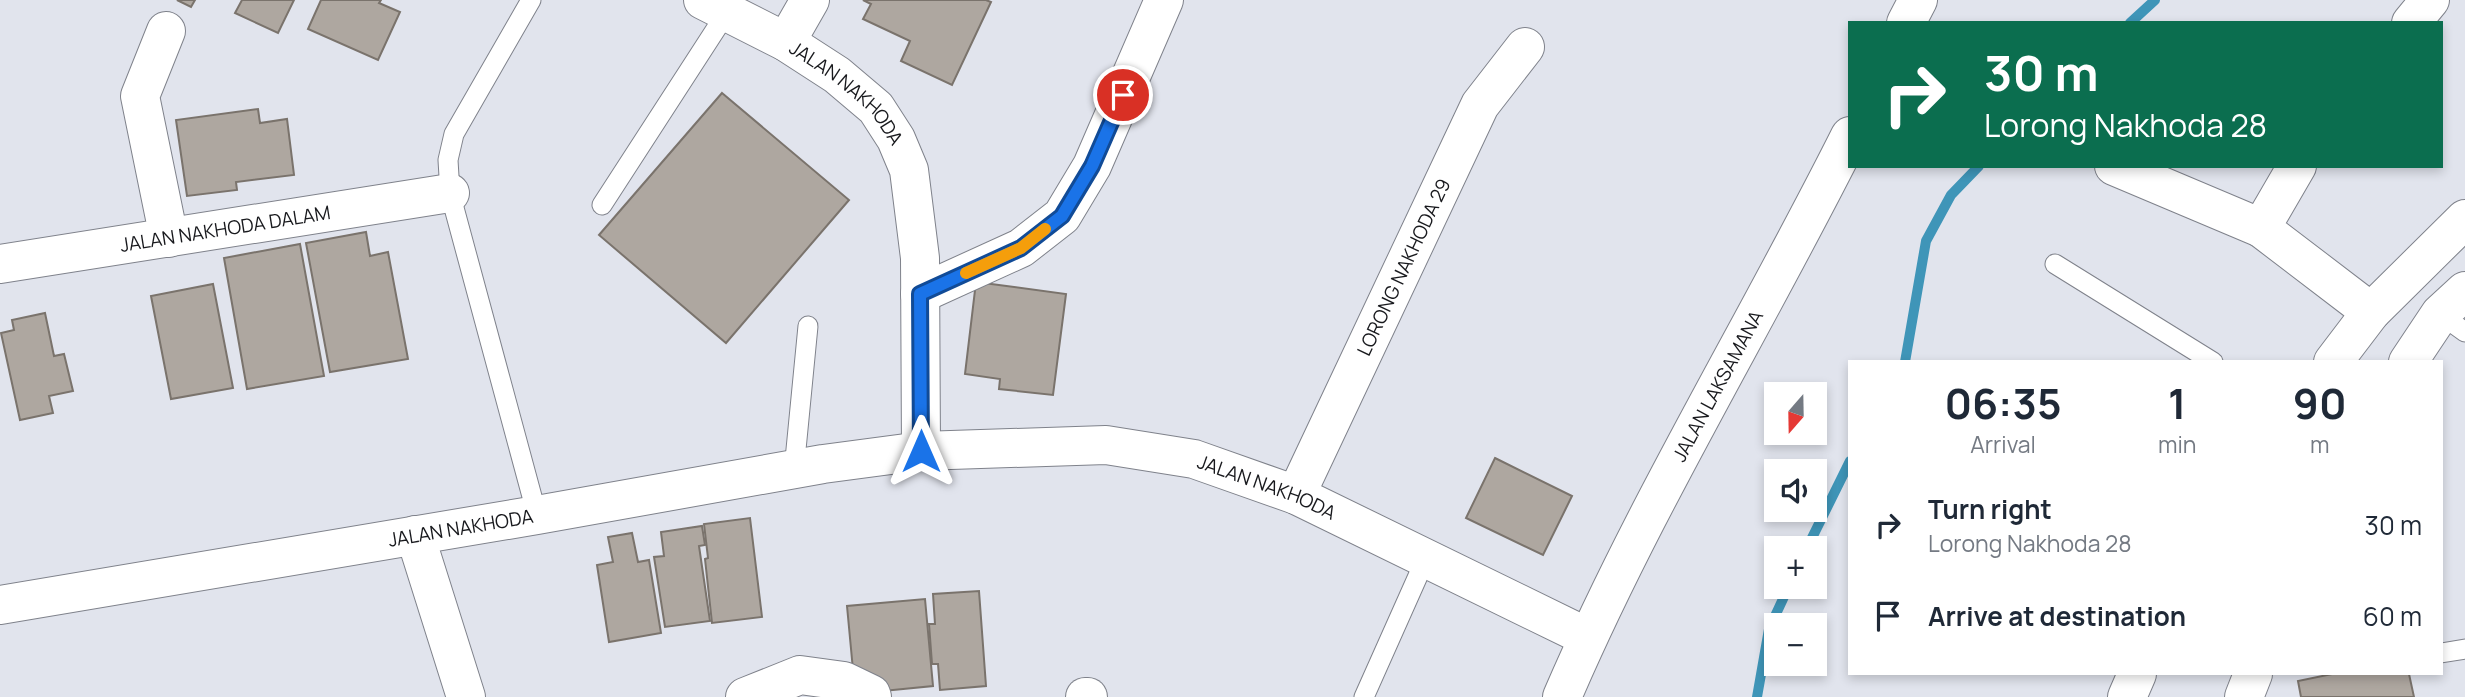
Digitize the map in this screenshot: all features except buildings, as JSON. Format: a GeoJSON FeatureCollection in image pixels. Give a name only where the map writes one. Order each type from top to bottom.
{"type":"FeatureCollection","features":[{"type":"Feature","properties":{"kind":"street"},"geometry":{"type":"LineString","coordinates":[[786,42],[810,0]]}},
{"type":"Feature","properties":{"kind":"street"},"geometry":{"type":"LineString","coordinates":[[920,294],[1021,248],[1062,216],[1092,166],[1164,0]]}},
{"type":"Feature","properties":{"kind":"street"},"geometry":{"type":"LineString","coordinates":[[1907,21],[1918,0]]}},
{"type":"Feature","properties":{"kind":"street"},"geometry":{"type":"LineString","coordinates":[[2413,21],[2430,0]]}},
{"type":"Feature","properties":{"kind":"street","name":"JALAN NAKHODA"},"geometry":{"type":"LineString","coordinates":[[715,6],[786,42],[837,75],[876,108],[896,139],[909,170],[920,258],[921,451]]}},
{"type":"Feature","properties":{"kind":"street"},"geometry":{"type":"LineString","coordinates":[[166,31],[140,96],[169,238]]}},
{"type":"Feature","properties":{"kind":"street","name":"LORONG NAKHODA 29"},"geometry":{"type":"LineString","coordinates":[[1296,495],[1480,105],[1525,47]]}},
{"type":"Feature","properties":{"kind":"street","name":"JALAN LAKSAMANA"},"geometry":{"type":"LineString","coordinates":[[1562,697],[1587,637],[1650,514],[1797,242],[1848,140]]}},
{"type":"Feature","properties":{"kind":"street"},"geometry":{"type":"LineString","coordinates":[[2119,168],[2261,228],[2371,312]]}},
{"type":"Feature","properties":{"kind":"street"},"geometry":{"type":"LineString","coordinates":[[2261,228],[2296,168]]}},
{"type":"Feature","properties":{"kind":"street","name":"JALAN NAKHODA DALAM"},"geometry":{"type":"LineString","coordinates":[[0,264],[450,193]]}},
{"type":"Feature","properties":{"kind":"street"},"geometry":{"type":"LineString","coordinates":[[2335,360],[2371,312],[2465,219]]}},
{"type":"Feature","properties":{"kind":"street"},"geometry":{"type":"LineString","coordinates":[[2410,360],[2457,312]]}},
{"type":"Feature","properties":{"kind":"street","name":"JALAN NAKHODA"},"geometry":{"type":"LineString","coordinates":[[0,604],[921,451],[1106,445],[1194,459],[1296,495],[1587,637]]}},
{"type":"Feature","properties":{"kind":"street"},"geometry":{"type":"LineString","coordinates":[[415,535],[466,697]]}},
{"type":"Feature","properties":{"kind":"street"},"geometry":{"type":"LineString","coordinates":[[745,697],[800,675],[844,681],[871,694],[872,697]]}},
{"type":"Feature","properties":{"kind":"street"},"geometry":{"type":"LineString","coordinates":[[2127,697],[2137,675]]}},
{"type":"Feature","properties":{"kind":"street"},"geometry":{"type":"LineString","coordinates":[[2244,697],[2253,675]]}},
{"type":"Feature","properties":{"kind":"lane"},"geometry":{"type":"LineString","coordinates":[[531,0],[454,134],[448,160],[450,193],[537,515]]}},
{"type":"Feature","properties":{"kind":"lane"},"geometry":{"type":"LineString","coordinates":[[602,205],[715,6]]}},
{"type":"Feature","properties":{"kind":"lane"},"geometry":{"type":"LineString","coordinates":[[2055,264],[2210,360]]}},
{"type":"Feature","properties":{"kind":"lane"},"geometry":{"type":"LineString","coordinates":[[794,470],[808,326]]}},
{"type":"Feature","properties":{"kind":"lane"},"geometry":{"type":"LineString","coordinates":[[1364,697],[1426,558]]}},
{"type":"Feature","properties":{"kind":"lane"},"geometry":{"type":"LineString","coordinates":[[2443,653],[2465,649]]}},
{"type":"Feature","properties":{"kind":"waterway"},"geometry":{"type":"LineString","coordinates":[[2132,21],[2155,0]]}},
{"type":"Feature","properties":{"kind":"waterway"},"geometry":{"type":"LineString","coordinates":[[1905,360],[1926,241],[1951,195],[1977,168]]}},
{"type":"Feature","properties":{"kind":"waterway"},"geometry":{"type":"LineString","coordinates":[[1813,536],[1848,465]]}},
{"type":"Feature","properties":{"kind":"waterway"},"geometry":{"type":"LineString","coordinates":[[1757,697],[1769,629],[1783,599]]}},
{"type":"Feature","properties":{"kind":"slow traffic"},"geometry":{"type":"LineString","coordinates":[[966,273],[1021,248],[1045,229]]}},
{"type":"Feature","properties":{"kind":"route"},"geometry":{"type":"LineString","coordinates":[[921,451],[920,294],[1021,248],[1062,216],[1092,166],[1123,95]]}}]}
